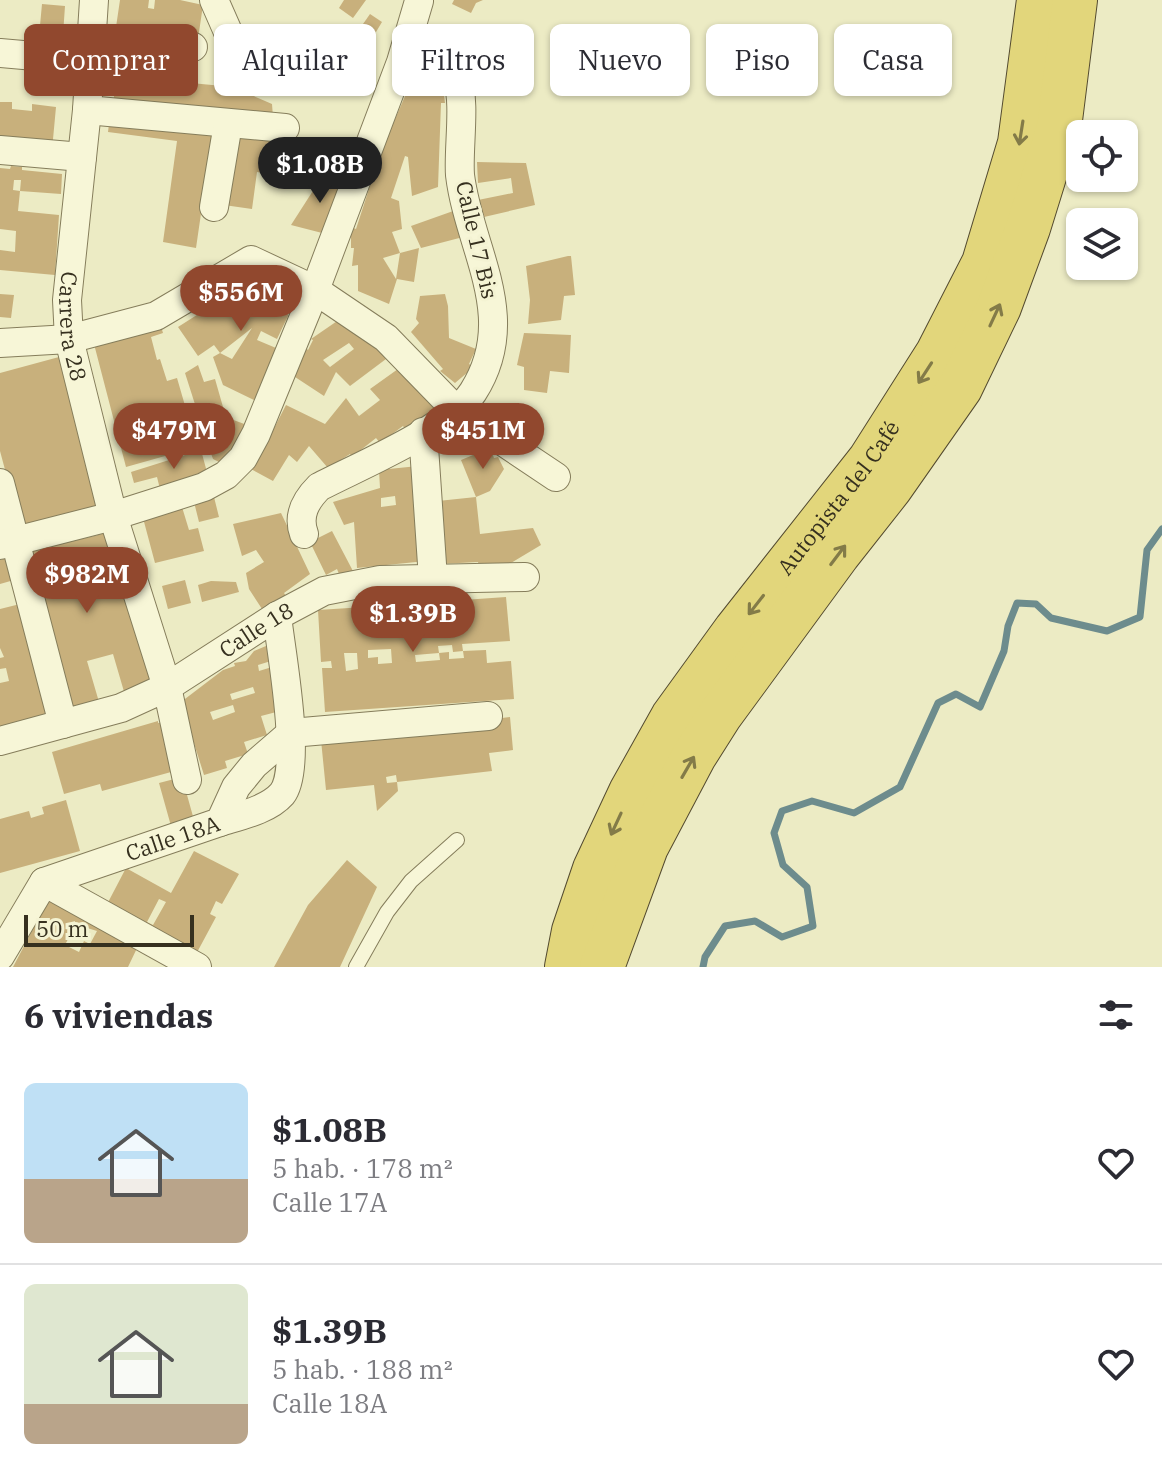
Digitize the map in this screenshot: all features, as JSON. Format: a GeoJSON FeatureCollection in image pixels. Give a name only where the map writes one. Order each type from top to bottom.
{"type":"FeatureCollection","features":[{"type":"Feature","properties":{"kind":"highway","name":"Autopista del Café"},"geometry":{"type":"LineString","coordinates":[[567,967],[574,931],[595,869],[631,792],[673,717],[736,630],[870,460],[938,353],[984,263],[1020,143],[1039,0]]}},
{"type":"Feature","properties":{"kind":"highway","name":"Autopista del Café"},"geometry":{"type":"LineString","coordinates":[[602,967],[646,847],[694,756],[720,715],[890,488],[960,388],[993,320],[1028,228],[1059,128],[1075,0]]}},
{"type":"Feature","properties":{"kind":"street","name":"Carrera 28"},"geometry":{"type":"LineString","coordinates":[[93,24],[94,0]]}},
{"type":"Feature","properties":{"kind":"street"},"geometry":{"type":"LineString","coordinates":[[214,0],[225,24]]}},
{"type":"Feature","properties":{"kind":"street"},"geometry":{"type":"LineString","coordinates":[[413,24],[419,1]]}},
{"type":"Feature","properties":{"kind":"street"},"geometry":{"type":"LineString","coordinates":[[0,53],[24,52]]}},
{"type":"Feature","properties":{"kind":"street"},"geometry":{"type":"LineString","coordinates":[[8,542],[113,516],[204,487],[226,475],[243,458],[256,434],[315,290],[392,83]]}},
{"type":"Feature","properties":{"kind":"street","name":"Carrera 28"},"geometry":{"type":"LineString","coordinates":[[88,96],[67,300],[69,339],[113,516],[167,687],[187,780]]}},
{"type":"Feature","properties":{"kind":"street","name":"Calle 17 Bis"},"geometry":{"type":"LineString","coordinates":[[456,410],[472,393],[489,354],[493,303],[460,177],[458,96]]}},
{"type":"Feature","properties":{"kind":"street"},"geometry":{"type":"LineString","coordinates":[[87,110],[285,128]]}},
{"type":"Feature","properties":{"kind":"street"},"geometry":{"type":"LineString","coordinates":[[214,207],[228,124]]}},
{"type":"Feature","properties":{"kind":"street"},"geometry":{"type":"LineString","coordinates":[[0,150],[82,157]]}},
{"type":"Feature","properties":{"kind":"street"},"geometry":{"type":"LineString","coordinates":[[0,343],[69,339],[156,316],[251,260],[315,290],[386,338],[456,410],[556,477]]}},
{"type":"Feature","properties":{"kind":"street"},"geometry":{"type":"LineString","coordinates":[[304,534],[300,524],[306,501],[319,487],[423,432],[456,410]]}},
{"type":"Feature","properties":{"kind":"street"},"geometry":{"type":"LineString","coordinates":[[423,432],[433,579]]}},
{"type":"Feature","properties":{"kind":"street"},"geometry":{"type":"LineString","coordinates":[[0,483],[8,542],[63,724]]}},
{"type":"Feature","properties":{"kind":"street","name":"Calle 18"},"geometry":{"type":"LineString","coordinates":[[0,741],[121,708],[167,687],[277,616],[324,591],[380,580],[525,577]]}},
{"type":"Feature","properties":{"kind":"street"},"geometry":{"type":"LineString","coordinates":[[220,822],[259,809],[281,796],[290,779],[291,733],[277,616]]}},
{"type":"Feature","properties":{"kind":"street"},"geometry":{"type":"LineString","coordinates":[[291,733],[488,716]]}},
{"type":"Feature","properties":{"kind":"street","name":"Calle 18A"},"geometry":{"type":"LineString","coordinates":[[44,882],[220,822],[236,787],[254,765],[291,733]]}},
{"type":"Feature","properties":{"kind":"street"},"geometry":{"type":"LineString","coordinates":[[0,956],[44,882],[161,958],[197,967]]}},
{"type":"Feature","properties":{"kind":"lane"},"geometry":{"type":"LineString","coordinates":[[356,967],[387,912],[411,881],[457,840]]}},
{"type":"Feature","properties":{"kind":"building"},"geometry":{"type":"Polygon","coordinates":[[[120,0],[149,0],[148,8],[154,9],[155,0],[180,0],[203,5],[198,39],[198,24],[116,24],[120,0]]]}},
{"type":"Feature","properties":{"kind":"building"},"geometry":{"type":"Polygon","coordinates":[[[344,0],[366,0],[353,18],[339,8],[344,0]]]}},
{"type":"Feature","properties":{"kind":"building"},"geometry":{"type":"Polygon","coordinates":[[[454,0],[483,0],[476,3],[471,13],[452,4],[454,0]]]}},
{"type":"Feature","properties":{"kind":"building"},"geometry":{"type":"Polygon","coordinates":[[[42,4],[65,6],[64,24],[40,24],[42,4]]]}},
{"type":"Feature","properties":{"kind":"building"},"geometry":{"type":"Polygon","coordinates":[[[370,14],[382,22],[376,32],[376,24],[363,24],[370,14]]]}},
{"type":"Feature","properties":{"kind":"building"},"geometry":{"type":"Polygon","coordinates":[[[198,84],[214,85],[214,96],[254,96],[272,104],[273,117],[113,109],[114,96],[198,96],[198,84]]]}},
{"type":"Feature","properties":{"kind":"building"},"geometry":{"type":"Polygon","coordinates":[[[405,96],[444,96],[445,103],[441,103],[438,187],[412,196],[408,157],[405,156],[391,198],[399,201],[402,229],[392,232],[400,253],[419,248],[414,282],[397,279],[389,304],[358,291],[358,265],[352,266],[354,248],[351,248],[351,227],[356,229],[382,149],[405,96]],[[400,253],[383,258],[396,279],[400,253]]]}},
{"type":"Feature","properties":{"kind":"building"},"geometry":{"type":"Polygon","coordinates":[[[0,102],[12,102],[12,109],[32,111],[32,104],[56,107],[52,150],[0,142],[0,102]]]}},
{"type":"Feature","properties":{"kind":"building"},"geometry":{"type":"Polygon","coordinates":[[[110,116],[213,131],[196,248],[163,242],[177,141],[108,132],[110,116]]]}},
{"type":"Feature","properties":{"kind":"building"},"geometry":{"type":"Polygon","coordinates":[[[228,133],[286,142],[280,176],[257,172],[252,209],[217,204],[228,133]]]}},
{"type":"Feature","properties":{"kind":"building"},"geometry":{"type":"Polygon","coordinates":[[[477,162],[526,163],[535,205],[484,217],[478,200],[513,193],[511,178],[478,183],[477,162]]]}},
{"type":"Feature","properties":{"kind":"building"},"geometry":{"type":"Polygon","coordinates":[[[11,166],[62,174],[61,194],[20,191],[18,211],[59,215],[55,275],[0,270],[0,250],[15,252],[16,231],[0,229],[0,168],[10,169],[11,166]],[[14,180],[13,190],[20,191],[21,180],[14,180]]]}},
{"type":"Feature","properties":{"kind":"building"},"geometry":{"type":"Polygon","coordinates":[[[325,172],[344,180],[326,234],[291,225],[325,172]]]}},
{"type":"Feature","properties":{"kind":"building"},"geometry":{"type":"Polygon","coordinates":[[[456,210],[467,236],[421,248],[411,226],[456,210]]]}},
{"type":"Feature","properties":{"kind":"building"},"geometry":{"type":"Polygon","coordinates":[[[571,256],[575,295],[564,296],[561,320],[528,324],[530,300],[526,266],[571,256]]]}},
{"type":"Feature","properties":{"kind":"building"},"geometry":{"type":"Polygon","coordinates":[[[257,274],[287,295],[288,316],[277,339],[261,331],[257,340],[276,348],[256,401],[223,385],[213,357],[220,353],[214,345],[198,356],[178,327],[222,299],[229,306],[239,284],[249,280],[252,282],[257,274]],[[252,328],[220,353],[232,359],[252,328]]]}},
{"type":"Feature","properties":{"kind":"building"},"geometry":{"type":"Polygon","coordinates":[[[0,294],[14,295],[11,318],[0,317],[0,294]]]}},
{"type":"Feature","properties":{"kind":"building"},"geometry":{"type":"Polygon","coordinates":[[[445,294],[449,338],[476,349],[469,364],[474,367],[455,383],[440,371],[443,369],[411,332],[419,323],[416,319],[420,296],[445,294]]]}},
{"type":"Feature","properties":{"kind":"building"},"geometry":{"type":"Polygon","coordinates":[[[343,317],[369,338],[386,359],[350,386],[336,372],[324,396],[292,375],[306,348],[308,350],[311,339],[343,317]],[[349,343],[323,360],[330,367],[354,349],[349,343]]]}},
{"type":"Feature","properties":{"kind":"building"},"geometry":{"type":"Polygon","coordinates":[[[160,323],[163,333],[151,337],[157,360],[160,359],[167,381],[177,378],[197,447],[126,467],[94,344],[160,323]]]}},
{"type":"Feature","properties":{"kind":"building"},"geometry":{"type":"Polygon","coordinates":[[[524,333],[571,335],[569,373],[550,371],[547,393],[524,390],[524,367],[517,365],[524,333]]]}},
{"type":"Feature","properties":{"kind":"building"},"geometry":{"type":"Polygon","coordinates":[[[59,357],[100,511],[22,533],[0,451],[0,373],[59,357]]]}},
{"type":"Feature","properties":{"kind":"building"},"geometry":{"type":"Polygon","coordinates":[[[405,364],[440,406],[406,430],[403,426],[380,443],[376,438],[352,457],[350,454],[328,468],[309,446],[297,462],[289,455],[273,481],[249,468],[286,405],[325,424],[346,398],[359,416],[380,400],[370,389],[405,364]]]}},
{"type":"Feature","properties":{"kind":"building"},"geometry":{"type":"Polygon","coordinates":[[[198,365],[204,382],[215,379],[225,414],[220,415],[247,425],[225,465],[213,459],[204,434],[214,417],[200,420],[185,373],[198,365]]]}},
{"type":"Feature","properties":{"kind":"building"},"geometry":{"type":"Polygon","coordinates":[[[490,448],[504,469],[490,491],[476,497],[461,460],[490,448]]]}},
{"type":"Feature","properties":{"kind":"building"},"geometry":{"type":"Polygon","coordinates":[[[201,450],[208,476],[160,489],[157,477],[134,483],[131,472],[201,450]]]}},
{"type":"Feature","properties":{"kind":"building"},"geometry":{"type":"Polygon","coordinates":[[[418,466],[426,561],[357,568],[354,522],[344,525],[333,502],[380,488],[379,470],[418,466]],[[395,496],[381,498],[381,507],[396,505],[395,496]]]}},
{"type":"Feature","properties":{"kind":"building"},"geometry":{"type":"Polygon","coordinates":[[[214,497],[219,517],[199,522],[194,502],[214,497]]]}},
{"type":"Feature","properties":{"kind":"building"},"geometry":{"type":"Polygon","coordinates":[[[476,497],[480,534],[533,528],[541,545],[499,570],[480,570],[478,562],[440,564],[438,501],[476,497]]]}},
{"type":"Feature","properties":{"kind":"building"},"geometry":{"type":"Polygon","coordinates":[[[182,507],[189,530],[198,528],[204,551],[155,563],[143,518],[182,507]]]}},
{"type":"Feature","properties":{"kind":"building"},"geometry":{"type":"Polygon","coordinates":[[[281,513],[310,574],[264,612],[249,589],[246,573],[264,562],[256,550],[242,556],[233,524],[281,513]]]}},
{"type":"Feature","properties":{"kind":"building"},"geometry":{"type":"Polygon","coordinates":[[[332,531],[354,573],[339,574],[337,569],[326,575],[310,542],[332,531]]]}},
{"type":"Feature","properties":{"kind":"building"},"geometry":{"type":"Polygon","coordinates":[[[106,533],[152,684],[125,695],[113,654],[87,661],[99,702],[72,710],[25,553],[106,533]]]}},
{"type":"Feature","properties":{"kind":"building"},"geometry":{"type":"Polygon","coordinates":[[[7,558],[14,580],[0,584],[0,560],[7,558]]]}},
{"type":"Feature","properties":{"kind":"building"},"geometry":{"type":"Polygon","coordinates":[[[185,580],[191,603],[168,609],[162,586],[185,580]]]}},
{"type":"Feature","properties":{"kind":"building"},"geometry":{"type":"Polygon","coordinates":[[[211,581],[236,582],[239,592],[202,602],[198,585],[211,581]]]}},
{"type":"Feature","properties":{"kind":"building"},"geometry":{"type":"Polygon","coordinates":[[[506,597],[510,641],[462,644],[463,651],[486,650],[487,663],[511,661],[514,699],[325,712],[322,668],[332,668],[331,661],[321,662],[318,610],[411,604],[411,600],[435,598],[435,602],[506,597]],[[452,645],[438,646],[439,653],[449,652],[449,659],[464,658],[463,651],[453,652],[452,645]],[[391,649],[368,650],[368,658],[378,657],[378,664],[392,663],[391,649]],[[344,653],[346,671],[358,669],[357,653],[344,653]],[[439,653],[415,655],[416,662],[440,660],[439,653]]]}},
{"type":"Feature","properties":{"kind":"building"},"geometry":{"type":"Polygon","coordinates":[[[20,604],[50,712],[0,728],[0,683],[9,681],[6,668],[0,669],[0,658],[4,657],[0,648],[0,609],[20,604]]]}},
{"type":"Feature","properties":{"kind":"building"},"geometry":{"type":"Polygon","coordinates":[[[266,646],[271,661],[258,665],[259,671],[272,667],[284,710],[261,716],[267,735],[244,742],[248,754],[225,761],[227,768],[204,775],[181,702],[223,670],[235,666],[234,663],[246,661],[254,651],[266,646]],[[253,687],[230,694],[232,700],[255,693],[253,687]],[[233,705],[210,712],[213,720],[235,712],[233,705]]]}},
{"type":"Feature","properties":{"kind":"building"},"geometry":{"type":"Polygon","coordinates":[[[510,717],[513,750],[489,753],[492,771],[397,782],[398,791],[377,811],[374,785],[326,790],[321,740],[510,717]],[[396,775],[386,777],[387,783],[397,782],[396,775]]]}},
{"type":"Feature","properties":{"kind":"building"},"geometry":{"type":"Polygon","coordinates":[[[158,721],[168,721],[182,769],[102,791],[100,784],[64,794],[52,752],[158,721]]]}},
{"type":"Feature","properties":{"kind":"building"},"geometry":{"type":"Polygon","coordinates":[[[182,777],[194,820],[171,826],[159,783],[182,777]]]}},
{"type":"Feature","properties":{"kind":"building"},"geometry":{"type":"Polygon","coordinates":[[[66,800],[80,851],[0,873],[0,819],[29,811],[31,818],[44,814],[42,807],[66,800]]]}},
{"type":"Feature","properties":{"kind":"building"},"geometry":{"type":"Polygon","coordinates":[[[194,851],[239,874],[222,904],[216,901],[210,914],[216,917],[194,958],[104,910],[126,868],[171,893],[194,851]],[[159,899],[147,922],[153,925],[166,902],[159,899]]]}},
{"type":"Feature","properties":{"kind":"building"},"geometry":{"type":"Polygon","coordinates":[[[347,860],[377,887],[340,967],[274,967],[308,905],[347,860]]]}},
{"type":"Feature","properties":{"kind":"building"},"geometry":{"type":"Polygon","coordinates":[[[51,895],[139,944],[128,967],[13,967],[51,895]],[[84,927],[78,938],[71,933],[65,945],[79,952],[84,941],[90,944],[97,931],[84,927]]]}},
{"type":"Feature","properties":{"kind":"waterway"},"geometry":{"type":"LineString","coordinates":[[703,967],[705,957],[725,926],[755,921],[782,937],[813,926],[807,887],[783,865],[774,833],[782,811],[812,801],[854,813],[900,787],[938,703],[956,694],[980,707],[1004,651],[1008,626],[1017,603],[1036,604],[1051,618],[1107,631],[1140,617],[1147,550],[1162,529]]}}]}
